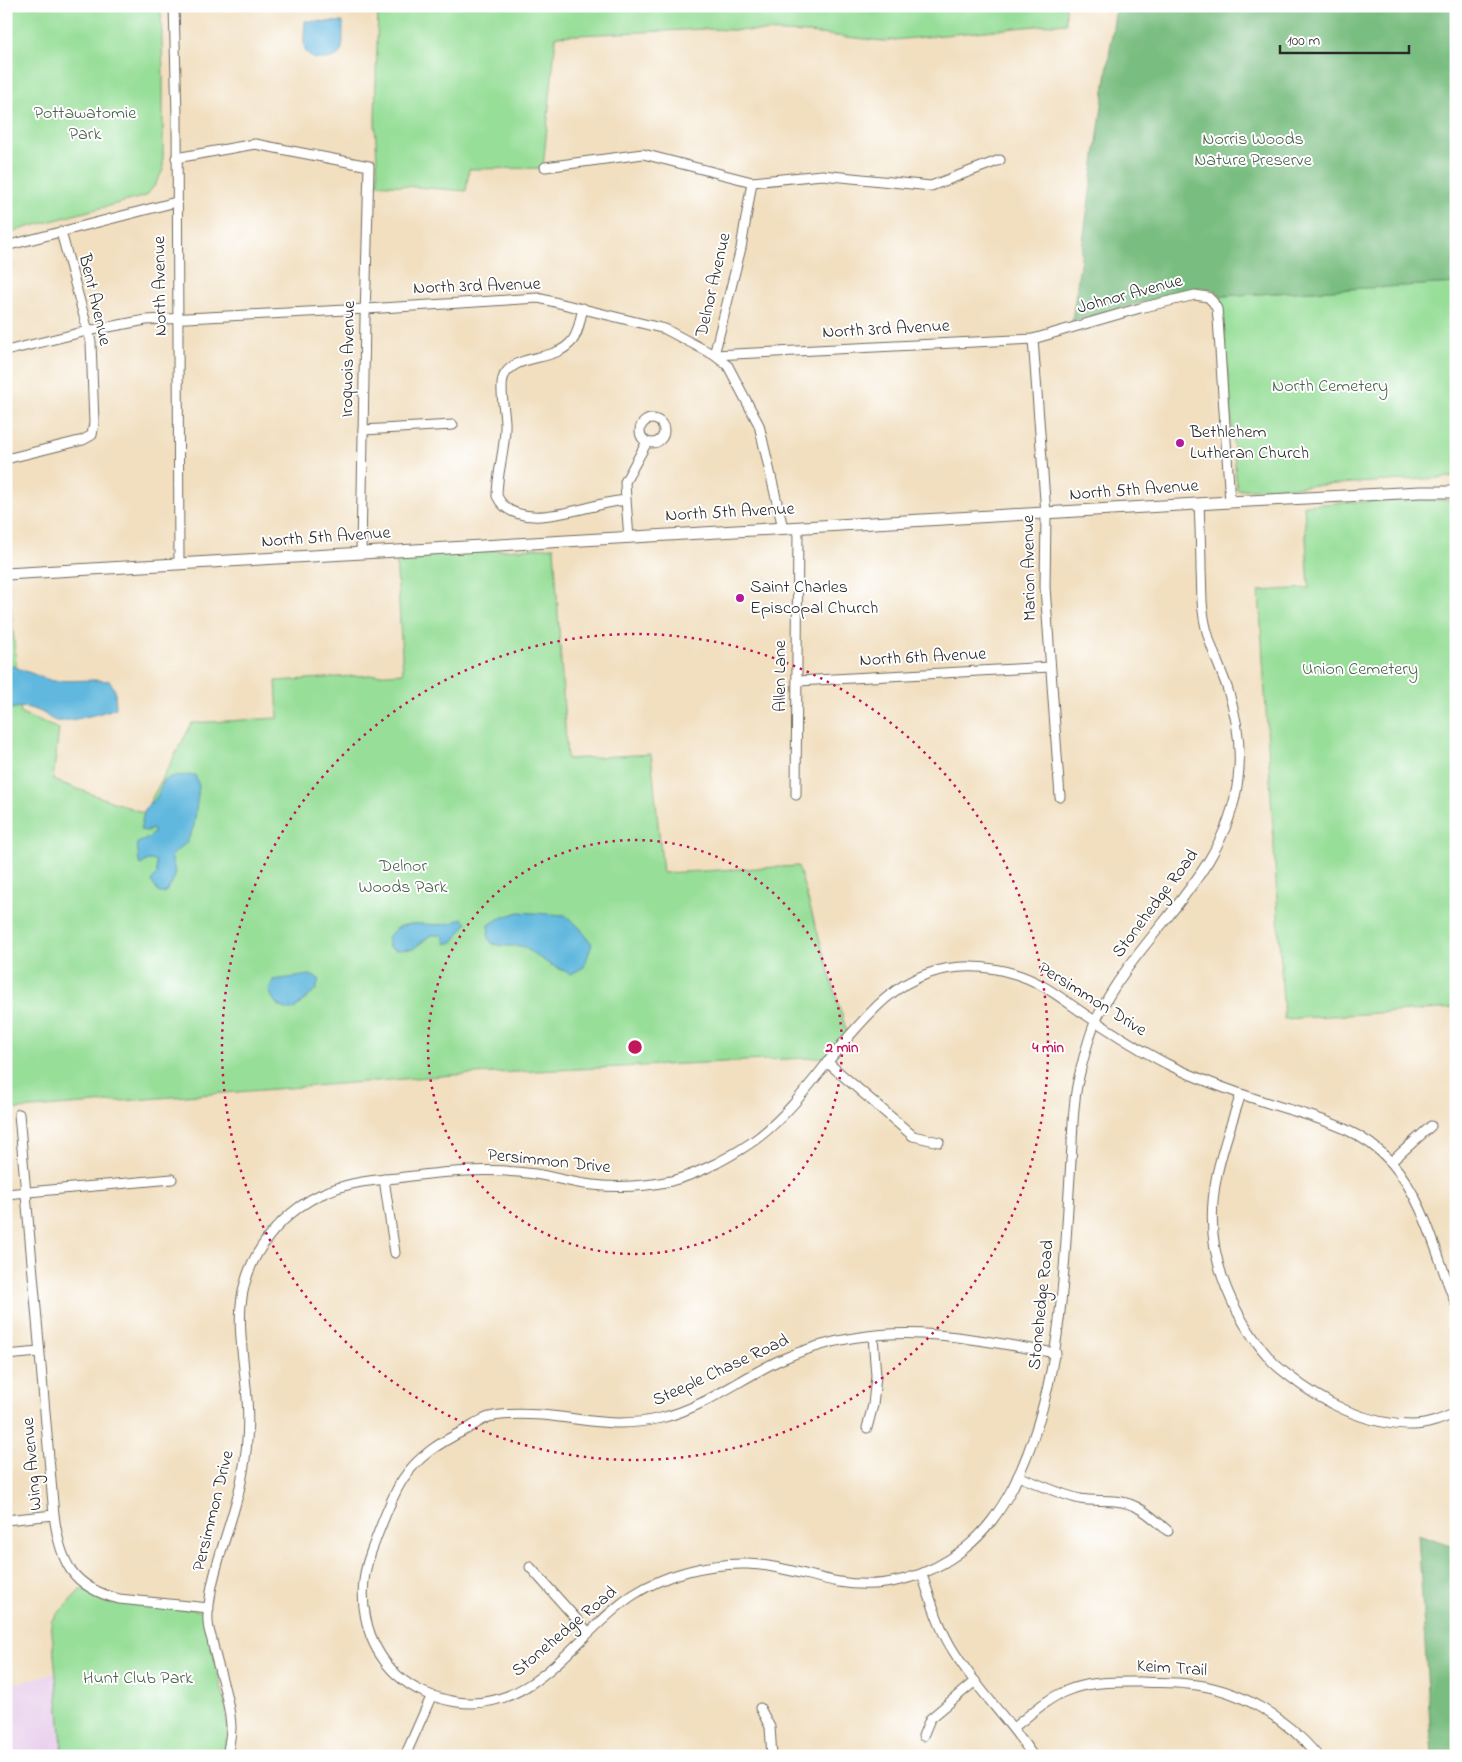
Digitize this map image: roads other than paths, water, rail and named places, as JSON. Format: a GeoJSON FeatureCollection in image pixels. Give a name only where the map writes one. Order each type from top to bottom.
{"type":"FeatureCollection","features":[{"type":"Feature","properties":{"kind":"main road","name":"North 5th Avenue"},"geometry":{"type":"LineString","coordinates":[[6,574],[1230,502],[1420,492],[1456,492]]}},
{"type":"Feature","properties":{"kind":"street","name":"North Avenue"},"geometry":{"type":"LineString","coordinates":[[174,6],[179,564]]}},
{"type":"Feature","properties":{"kind":"street","name":"Iroquois Avenue"},"geometry":{"type":"LineString","coordinates":[[176,158],[255,144],[370,166],[361,553]]}},
{"type":"Feature","properties":{"kind":"street"},"geometry":{"type":"LineString","coordinates":[[545,167],[643,154],[752,182],[822,175],[931,186],[1000,160]]}},
{"type":"Feature","properties":{"kind":"street","name":"Delnor Avenue"},"geometry":{"type":"LineString","coordinates":[[752,182],[741,248],[714,355],[728,366],[759,425],[783,528]]}},
{"type":"Feature","properties":{"kind":"street"},"geometry":{"type":"LineString","coordinates":[[6,246],[176,202]]}},
{"type":"Feature","properties":{"kind":"street","name":"Bent Avenue"},"geometry":{"type":"LineString","coordinates":[[6,458],[83,440],[92,435],[94,423],[91,342],[61,232]]}},
{"type":"Feature","properties":{"kind":"street","name":"Johnor Avenue"},"geometry":{"type":"LineString","coordinates":[[1033,339],[1188,296],[1202,295],[1208,297],[1217,309],[1230,502]]}},
{"type":"Feature","properties":{"kind":"street","name":"North 3rd Avenue"},"geometry":{"type":"LineString","coordinates":[[6,352],[87,331],[146,320],[538,298],[670,330],[714,355],[1033,339]]}},
{"type":"Feature","properties":{"kind":"street"},"geometry":{"type":"LineString","coordinates":[[583,308],[575,335],[572,341],[565,347],[558,352],[514,364],[504,375],[501,382],[505,424],[504,443],[497,496],[500,502],[514,512],[539,517],[556,516],[626,500]]}},
{"type":"Feature","properties":{"kind":"street","name":"Marion Avenue"},"geometry":{"type":"LineString","coordinates":[[1033,339],[1046,514],[1045,587],[1060,797]]}},
{"type":"Feature","properties":{"kind":"street"},"geometry":{"type":"LineString","coordinates":[[364,430],[453,425]]}},
{"type":"Feature","properties":{"kind":"street"},"geometry":{"type":"LineString","coordinates":[[629,538],[625,482],[646,442]]}},
{"type":"Feature","properties":{"kind":"street","name":"Stonehedge Road"},"geometry":{"type":"LineString","coordinates":[[431,1697],[473,1704],[509,1696],[538,1681],[610,1612],[642,1589],[664,1579],[710,1567],[745,1564],[856,1584],[896,1581],[922,1574],[940,1566],[963,1550],[983,1532],[1002,1508],[1032,1446],[1056,1353],[1076,1090],[1095,1021],[1115,986],[1199,878],[1222,836],[1234,805],[1240,746],[1236,719],[1228,690],[1210,644],[1203,610],[1199,504]]}},
{"type":"Feature","properties":{"kind":"street","name":"Allen Lane"},"geometry":{"type":"LineString","coordinates":[[796,795],[798,527]]}},
{"type":"Feature","properties":{"kind":"street","name":"North 6th Avenue"},"geometry":{"type":"LineString","coordinates":[[798,681],[1050,667]]}},
{"type":"Feature","properties":{"kind":"street","name":"Persimmon Drive"},"geometry":{"type":"LineString","coordinates":[[227,1756],[231,1731],[229,1711],[216,1661],[208,1621],[208,1608],[214,1572],[239,1493],[247,1441],[247,1401],[239,1328],[241,1295],[250,1268],[263,1244],[302,1204],[326,1192],[345,1186],[384,1179],[486,1170],[532,1173],[591,1185],[627,1186],[670,1181],[703,1170],[751,1143],[764,1133],[790,1108],[827,1062],[884,998],[903,985],[925,974],[947,969],[972,967],[995,969],[1031,980],[1161,1061],[1210,1083],[1312,1115],[1360,1136],[1392,1162],[1415,1195],[1456,1304]]}},
{"type":"Feature","properties":{"kind":"street"},"geometry":{"type":"LineString","coordinates":[[827,1062],[913,1136],[939,1142]]}},
{"type":"Feature","properties":{"kind":"street"},"geometry":{"type":"LineString","coordinates":[[1241,1094],[1216,1171],[1213,1196],[1213,1223],[1215,1249],[1223,1281],[1234,1308],[1252,1338],[1272,1362],[1299,1384],[1344,1410],[1390,1423],[1414,1425],[1439,1421],[1456,1413]]}},
{"type":"Feature","properties":{"kind":"street","name":"Wing Avenue"},"geometry":{"type":"LineString","coordinates":[[19,1114],[54,1516],[56,1535],[62,1555],[68,1568],[91,1590],[119,1600],[208,1608]]}},
{"type":"Feature","properties":{"kind":"street"},"geometry":{"type":"LineString","coordinates":[[1392,1162],[1430,1126]]}},
{"type":"Feature","properties":{"kind":"street"},"geometry":{"type":"LineString","coordinates":[[6,1194],[172,1179]]}},
{"type":"Feature","properties":{"kind":"street"},"geometry":{"type":"LineString","coordinates":[[384,1179],[395,1253]]}},
{"type":"Feature","properties":{"kind":"street","name":"Steeple Chase Road"},"geometry":{"type":"LineString","coordinates":[[431,1697],[399,1677],[376,1647],[364,1613],[362,1593],[365,1570],[394,1495],[403,1477],[434,1447],[488,1417],[520,1414],[607,1424],[655,1420],[675,1414],[776,1361],[839,1340],[873,1336],[938,1335],[1056,1353]]}},
{"type":"Feature","properties":{"kind":"street"},"geometry":{"type":"LineString","coordinates":[[867,1428],[873,1405],[876,1376],[873,1336]]}},
{"type":"Feature","properties":{"kind":"street"},"geometry":{"type":"LineString","coordinates":[[6,1355],[39,1352]]}},
{"type":"Feature","properties":{"kind":"street"},"geometry":{"type":"LineString","coordinates":[[1018,1476],[1082,1499],[1117,1501],[1136,1505],[1168,1531]]}},
{"type":"Feature","properties":{"kind":"street"},"geometry":{"type":"LineString","coordinates":[[6,1520],[54,1516]]}},
{"type":"Feature","properties":{"kind":"street"},"geometry":{"type":"LineString","coordinates":[[530,1567],[588,1632]]}},
{"type":"Feature","properties":{"kind":"street"},"geometry":{"type":"LineString","coordinates":[[922,1574],[944,1636],[954,1653],[1014,1728],[1033,1756]]}},
{"type":"Feature","properties":{"kind":"street"},"geometry":{"type":"LineString","coordinates":[[923,1736],[930,1718],[975,1681]]}},
{"type":"Feature","properties":{"kind":"street","name":"Keim Trail"},"geometry":{"type":"LineString","coordinates":[[1014,1728],[1048,1700],[1080,1686],[1126,1682],[1189,1684],[1221,1690],[1265,1710],[1280,1719],[1306,1741],[1318,1756]]}},
{"type":"Feature","properties":{"kind":"street"},"geometry":{"type":"LineString","coordinates":[[405,1756],[431,1697]]}},
{"type":"Feature","properties":{"kind":"street"},"geometry":{"type":"LineString","coordinates":[[760,1708],[770,1727],[772,1756]]}},
{"type":"Feature","properties":{"kind":"water"},"geometry":{"type":"Polygon","coordinates":[[[291,6],[355,6],[355,9],[291,8],[291,6]]]}},
{"type":"Feature","properties":{"kind":"water"},"geometry":{"type":"Polygon","coordinates":[[[305,21],[343,22],[343,44],[339,54],[328,59],[315,59],[309,55],[304,45],[305,21]]]}},
{"type":"Feature","properties":{"kind":"water"},"geometry":{"type":"Polygon","coordinates":[[[6,666],[12,666],[52,681],[110,681],[115,691],[116,708],[86,717],[61,721],[51,719],[43,713],[30,708],[20,707],[6,711],[6,666]]]}},
{"type":"Feature","properties":{"kind":"water"},"geometry":{"type":"Polygon","coordinates":[[[195,775],[199,786],[194,826],[187,842],[171,856],[175,872],[174,879],[165,893],[159,893],[151,881],[157,874],[156,861],[148,860],[141,865],[139,861],[137,843],[154,833],[153,829],[147,831],[140,830],[145,808],[157,797],[164,780],[175,776],[195,775]]]}},
{"type":"Feature","properties":{"kind":"water"},"geometry":{"type":"Polygon","coordinates":[[[519,912],[565,915],[579,927],[592,944],[584,967],[571,974],[549,964],[522,946],[493,944],[488,938],[489,925],[498,919],[519,912]]]}},
{"type":"Feature","properties":{"kind":"water"},"geometry":{"type":"Polygon","coordinates":[[[462,918],[467,923],[453,942],[446,944],[442,935],[431,935],[413,949],[395,950],[389,947],[387,938],[399,927],[415,924],[446,924],[462,918]]]}},
{"type":"Feature","properties":{"kind":"water"},"geometry":{"type":"Polygon","coordinates":[[[310,975],[319,979],[316,990],[293,1010],[278,1005],[273,999],[269,991],[273,980],[310,975]]]}},
{"type":"Feature","properties":{"kind":"place","name":"Bethlehem Lutheran Church"},"geometry":{"type":"Point","coordinates":[1180,443]}},
{"type":"Feature","properties":{"kind":"place","name":"Saint Charles Episcopal Church"},"geometry":{"type":"Point","coordinates":[740,598]}},
{"type":"Feature","properties":{"kind":"park label","name":"Pottawatomie Park"},"geometry":{"type":"Point","coordinates":[85,124]}},
{"type":"Feature","properties":{"kind":"park label","name":"Norris Woods Nature Preserve"},"geometry":{"type":"Point","coordinates":[1253,150]}},
{"type":"Feature","properties":{"kind":"park label","name":"North Cemetery"},"geometry":{"type":"Point","coordinates":[1330,387]}},
{"type":"Feature","properties":{"kind":"park label","name":"Union Cemetery"},"geometry":{"type":"Point","coordinates":[1360,670]}},
{"type":"Feature","properties":{"kind":"park label","name":"Delnor Woods Park"},"geometry":{"type":"Point","coordinates":[403,878]}},
{"type":"Feature","properties":{"kind":"park label","name":"Hunt Club Park"},"geometry":{"type":"Point","coordinates":[138,1679]}}]}
